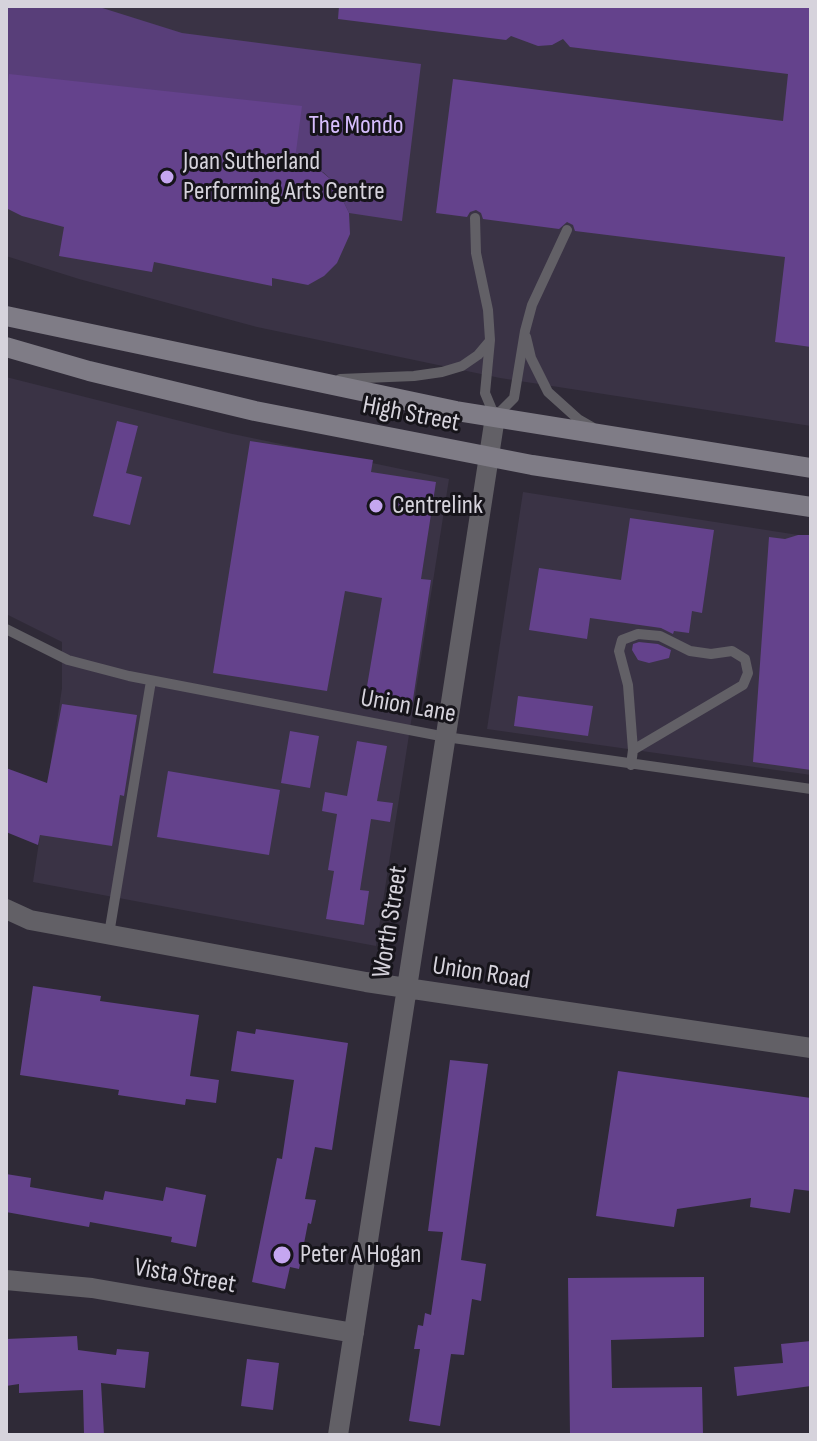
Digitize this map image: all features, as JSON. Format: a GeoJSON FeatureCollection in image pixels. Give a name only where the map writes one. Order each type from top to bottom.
{"type":"FeatureCollection","features":[{"type":"Feature","properties":{"kind":"main road","name":"High Street"},"geometry":{"type":"LineString","coordinates":[[6,316],[495,417],[811,468]]}},
{"type":"Feature","properties":{"kind":"main road","name":"High Street"},"geometry":{"type":"LineString","coordinates":[[6,347],[89,371],[255,411],[490,457],[811,507]]}},
{"type":"Feature","properties":{"kind":"street","name":"Worth Street"},"geometry":{"type":"LineString","coordinates":[[338,1435],[495,417]]}},
{"type":"Feature","properties":{"kind":"street","name":"Union Road"},"geometry":{"type":"LineString","coordinates":[[6,909],[30,920],[407,989],[811,1048]]}},
{"type":"Feature","properties":{"kind":"street","name":"Vista Street"},"geometry":{"type":"LineString","coordinates":[[6,1280],[92,1288],[354,1333]]}},
{"type":"Feature","properties":{"kind":"lane","name":"Worth Street"},"geometry":{"type":"LineString","coordinates":[[475,218],[476,253],[488,310],[490,340],[485,393],[495,417],[514,398],[532,305],[567,230]]}},
{"type":"Feature","properties":{"kind":"lane"},"geometry":{"type":"LineString","coordinates":[[525,331],[531,358],[548,392],[578,419],[614,438]]}},
{"type":"Feature","properties":{"kind":"lane"},"geometry":{"type":"LineString","coordinates":[[310,380],[442,372],[470,361],[490,340]]}},
{"type":"Feature","properties":{"kind":"lane","name":"Union Lane"},"geometry":{"type":"LineString","coordinates":[[6,629],[68,660],[151,681],[446,737],[811,789]]}},
{"type":"Feature","properties":{"kind":"lane"},"geometry":{"type":"LineString","coordinates":[[631,765],[633,750],[628,685],[619,651],[622,640],[638,634],[660,636],[690,651],[711,654],[732,651],[745,659],[748,673],[743,685],[633,750]]}},
{"type":"Feature","properties":{"kind":"lane"},"geometry":{"type":"LineString","coordinates":[[109,934],[151,681]]}},
{"type":"Feature","properties":{"kind":"shaded area"},"geometry":{"type":"Polygon","coordinates":[[[6,6],[811,6],[811,426],[500,378],[257,327],[6,256],[6,6]]]}},
{"type":"Feature","properties":{"kind":"shaded area"},"geometry":{"type":"Polygon","coordinates":[[[6,377],[228,433],[449,479],[376,946],[33,882],[62,688],[62,642],[6,614],[6,377]]]}},
{"type":"Feature","properties":{"kind":"shaded area"},"geometry":{"type":"Polygon","coordinates":[[[523,492],[811,537],[811,775],[487,729],[523,492]]]}},
{"type":"Feature","properties":{"kind":"green space","name":"The Mondo"},"geometry":{"type":"Polygon","coordinates":[[[6,6],[96,6],[182,33],[421,64],[402,221],[349,213],[334,182],[323,172],[6,93],[6,6]]]}},
{"type":"Feature","properties":{"kind":"building"},"geometry":{"type":"Polygon","coordinates":[[[339,6],[811,6],[811,347],[775,342],[785,257],[575,231],[573,225],[567,222],[559,229],[483,219],[476,210],[467,217],[436,213],[453,79],[783,121],[788,74],[570,47],[563,39],[552,45],[538,46],[511,36],[506,40],[338,19],[339,6]]]}},
{"type":"Feature","properties":{"kind":"building","name":"Joan Sutherland Performing Arts Centre"},"geometry":{"type":"Polygon","coordinates":[[[9,74],[302,106],[294,167],[322,172],[334,182],[349,213],[350,234],[337,263],[324,276],[308,285],[272,278],[272,286],[154,262],[152,272],[59,256],[64,227],[22,216],[6,208],[9,74]]]}},
{"type":"Feature","properties":{"kind":"building"},"geometry":{"type":"Polygon","coordinates":[[[117,421],[138,426],[126,473],[142,477],[130,525],[93,516],[117,421]]]}},
{"type":"Feature","properties":{"kind":"building"},"geometry":{"type":"Polygon","coordinates":[[[250,441],[373,460],[371,472],[436,482],[421,579],[431,580],[412,706],[365,698],[382,598],[345,591],[327,691],[213,673],[250,441]]]}},
{"type":"Feature","properties":{"kind":"building"},"geometry":{"type":"Polygon","coordinates":[[[630,518],[714,530],[702,613],[692,611],[689,633],[674,631],[673,634],[661,628],[590,618],[587,639],[529,630],[539,568],[621,580],[630,518]]]}},
{"type":"Feature","properties":{"kind":"building"},"geometry":{"type":"Polygon","coordinates":[[[811,535],[811,770],[753,762],[769,537],[785,539],[811,535]]]}},
{"type":"Feature","properties":{"kind":"building"},"geometry":{"type":"Polygon","coordinates":[[[633,644],[658,644],[671,650],[669,658],[649,663],[638,660],[632,650],[633,644]]]}},
{"type":"Feature","properties":{"kind":"building"},"geometry":{"type":"Polygon","coordinates":[[[518,696],[593,706],[588,736],[514,726],[518,696]]]}},
{"type":"Feature","properties":{"kind":"building"},"geometry":{"type":"Polygon","coordinates":[[[62,704],[137,715],[124,796],[120,795],[112,846],[40,835],[38,845],[6,832],[6,768],[47,783],[62,704]]]}},
{"type":"Feature","properties":{"kind":"building"},"geometry":{"type":"Polygon","coordinates":[[[290,731],[319,736],[310,788],[281,783],[290,731]]]}},
{"type":"Feature","properties":{"kind":"building"},"geometry":{"type":"Polygon","coordinates":[[[357,741],[387,746],[377,801],[393,803],[390,822],[371,819],[360,890],[369,891],[364,925],[326,919],[334,871],[328,870],[337,814],[322,811],[325,792],[347,796],[357,741]]]}},
{"type":"Feature","properties":{"kind":"building"},"geometry":{"type":"Polygon","coordinates":[[[168,771],[280,790],[269,855],[157,837],[168,771]]]}},
{"type":"Feature","properties":{"kind":"building"},"geometry":{"type":"Polygon","coordinates":[[[33,986],[101,996],[100,1001],[199,1015],[190,1076],[219,1080],[216,1103],[186,1099],[185,1105],[118,1095],[119,1090],[20,1075],[33,986]]]}},
{"type":"Feature","properties":{"kind":"building"},"geometry":{"type":"Polygon","coordinates":[[[256,1029],[348,1043],[332,1150],[315,1147],[305,1199],[316,1200],[311,1224],[308,1223],[299,1269],[290,1267],[285,1289],[252,1282],[277,1158],[282,1159],[294,1080],[231,1071],[237,1031],[255,1034],[256,1029]]]}},
{"type":"Feature","properties":{"kind":"building"},"geometry":{"type":"Polygon","coordinates":[[[450,1060],[488,1064],[461,1260],[486,1264],[481,1301],[472,1299],[464,1355],[451,1354],[440,1426],[409,1421],[420,1349],[414,1349],[418,1325],[423,1326],[425,1313],[431,1315],[443,1232],[428,1231],[450,1060]]]}},
{"type":"Feature","properties":{"kind":"building"},"geometry":{"type":"Polygon","coordinates":[[[618,1071],[811,1098],[811,1191],[794,1189],[790,1213],[750,1207],[751,1198],[677,1209],[674,1227],[596,1216],[618,1071]]]}},
{"type":"Feature","properties":{"kind":"building"},"geometry":{"type":"Polygon","coordinates":[[[6,1174],[31,1178],[30,1187],[103,1200],[105,1191],[163,1201],[166,1187],[206,1195],[196,1247],[171,1242],[172,1237],[90,1222],[89,1227],[6,1212],[6,1174]]]}},
{"type":"Feature","properties":{"kind":"building"},"geometry":{"type":"Polygon","coordinates":[[[704,1277],[704,1337],[611,1340],[612,1388],[702,1387],[703,1435],[570,1435],[568,1278],[704,1277]]]}},
{"type":"Feature","properties":{"kind":"building"},"geometry":{"type":"Polygon","coordinates":[[[77,1336],[78,1350],[116,1355],[117,1349],[149,1352],[145,1388],[101,1383],[104,1435],[84,1435],[83,1390],[19,1393],[19,1384],[6,1386],[6,1339],[77,1336]]]}},
{"type":"Feature","properties":{"kind":"building"},"geometry":{"type":"Polygon","coordinates":[[[811,1341],[811,1386],[737,1396],[734,1367],[783,1363],[781,1344],[811,1341]]]}},
{"type":"Feature","properties":{"kind":"building"},"geometry":{"type":"Polygon","coordinates":[[[247,1359],[279,1363],[273,1410],[241,1406],[247,1359]]]}},
{"type":"Feature","properties":{"kind":"place","name":"Joan Sutherland Performing Arts Centre"},"geometry":{"type":"Point","coordinates":[167,177]}},
{"type":"Feature","properties":{"kind":"place","name":"Centrelink"},"geometry":{"type":"Point","coordinates":[376,506]}},
{"type":"Feature","properties":{"kind":"place","name":"Peter A Hogan"},"geometry":{"type":"Point","coordinates":[282,1255]}}]}
